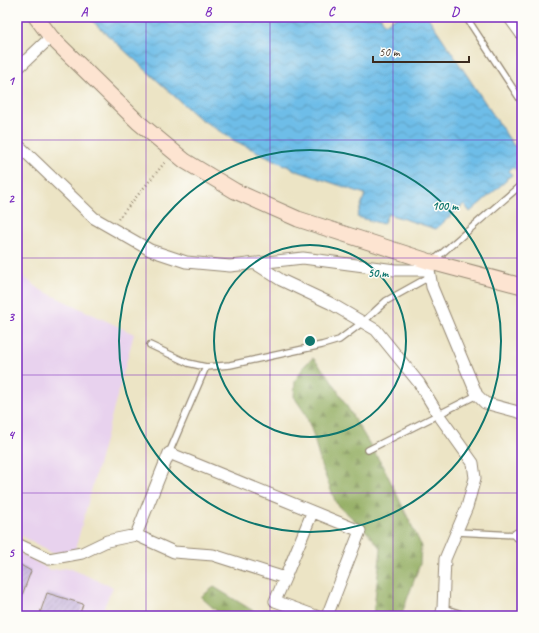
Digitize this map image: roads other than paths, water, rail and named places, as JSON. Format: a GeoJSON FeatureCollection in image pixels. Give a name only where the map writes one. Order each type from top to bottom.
{"type":"FeatureCollection","features":[{"type":"Feature","properties":{"kind":"street"},"geometry":{"type":"LineString","coordinates":[[36,17],[51,37],[138,122],[185,161],[235,191],[298,219],[430,270],[477,395],[485,403],[522,413]]}},
{"type":"Feature","properties":{"kind":"street"},"geometry":{"type":"LineString","coordinates":[[509,17],[522,35]]}},
{"type":"Feature","properties":{"kind":"street"},"geometry":{"type":"LineString","coordinates":[[17,70],[51,37]]}},
{"type":"Feature","properties":{"kind":"street"},"geometry":{"type":"LineString","coordinates":[[17,144],[94,218],[150,250],[186,262],[230,266],[303,258],[395,270],[430,270],[522,286]]}},
{"type":"Feature","properties":{"kind":"street"},"geometry":{"type":"LineString","coordinates":[[256,264],[281,280],[330,303],[376,330],[419,383],[438,414],[473,462],[475,478],[467,507],[445,559],[442,612]]}},
{"type":"Feature","properties":{"kind":"street"},"geometry":{"type":"LineString","coordinates":[[136,535],[169,454],[312,513],[360,531],[327,616]]}},
{"type":"Feature","properties":{"kind":"street"},"geometry":{"type":"LineString","coordinates":[[312,513],[275,601],[316,616]]}},
{"type":"Feature","properties":{"kind":"street"},"geometry":{"type":"LineString","coordinates":[[17,544],[50,559],[82,553],[107,541],[136,535],[174,552],[213,555],[285,578]]}},
{"type":"Feature","properties":{"kind":"lane"},"geometry":{"type":"LineString","coordinates":[[466,17],[522,102]]}},
{"type":"Feature","properties":{"kind":"lane"},"geometry":{"type":"LineString","coordinates":[[150,345],[188,363],[206,367],[230,365],[339,340],[363,322],[386,301],[430,270],[522,184]]}},
{"type":"Feature","properties":{"kind":"lane"},"geometry":{"type":"LineString","coordinates":[[169,454],[206,367]]}},
{"type":"Feature","properties":{"kind":"lane"},"geometry":{"type":"LineString","coordinates":[[368,450],[477,395]]}},
{"type":"Feature","properties":{"kind":"lane"},"geometry":{"type":"LineString","coordinates":[[456,532],[519,536]]}},
{"type":"Feature","properties":{"kind":"lane"},"geometry":{"type":"LineString","coordinates":[[442,612],[468,616]]}},
{"type":"Feature","properties":{"kind":"water"},"geometry":{"type":"Polygon","coordinates":[[[88,17],[382,17],[381,18],[385,24],[396,17],[428,17],[514,146],[522,143],[522,167],[516,170],[513,167],[509,171],[512,175],[470,212],[464,204],[436,229],[388,214],[383,224],[357,217],[365,194],[297,171],[235,141],[196,116],[88,17]]]}}]}
